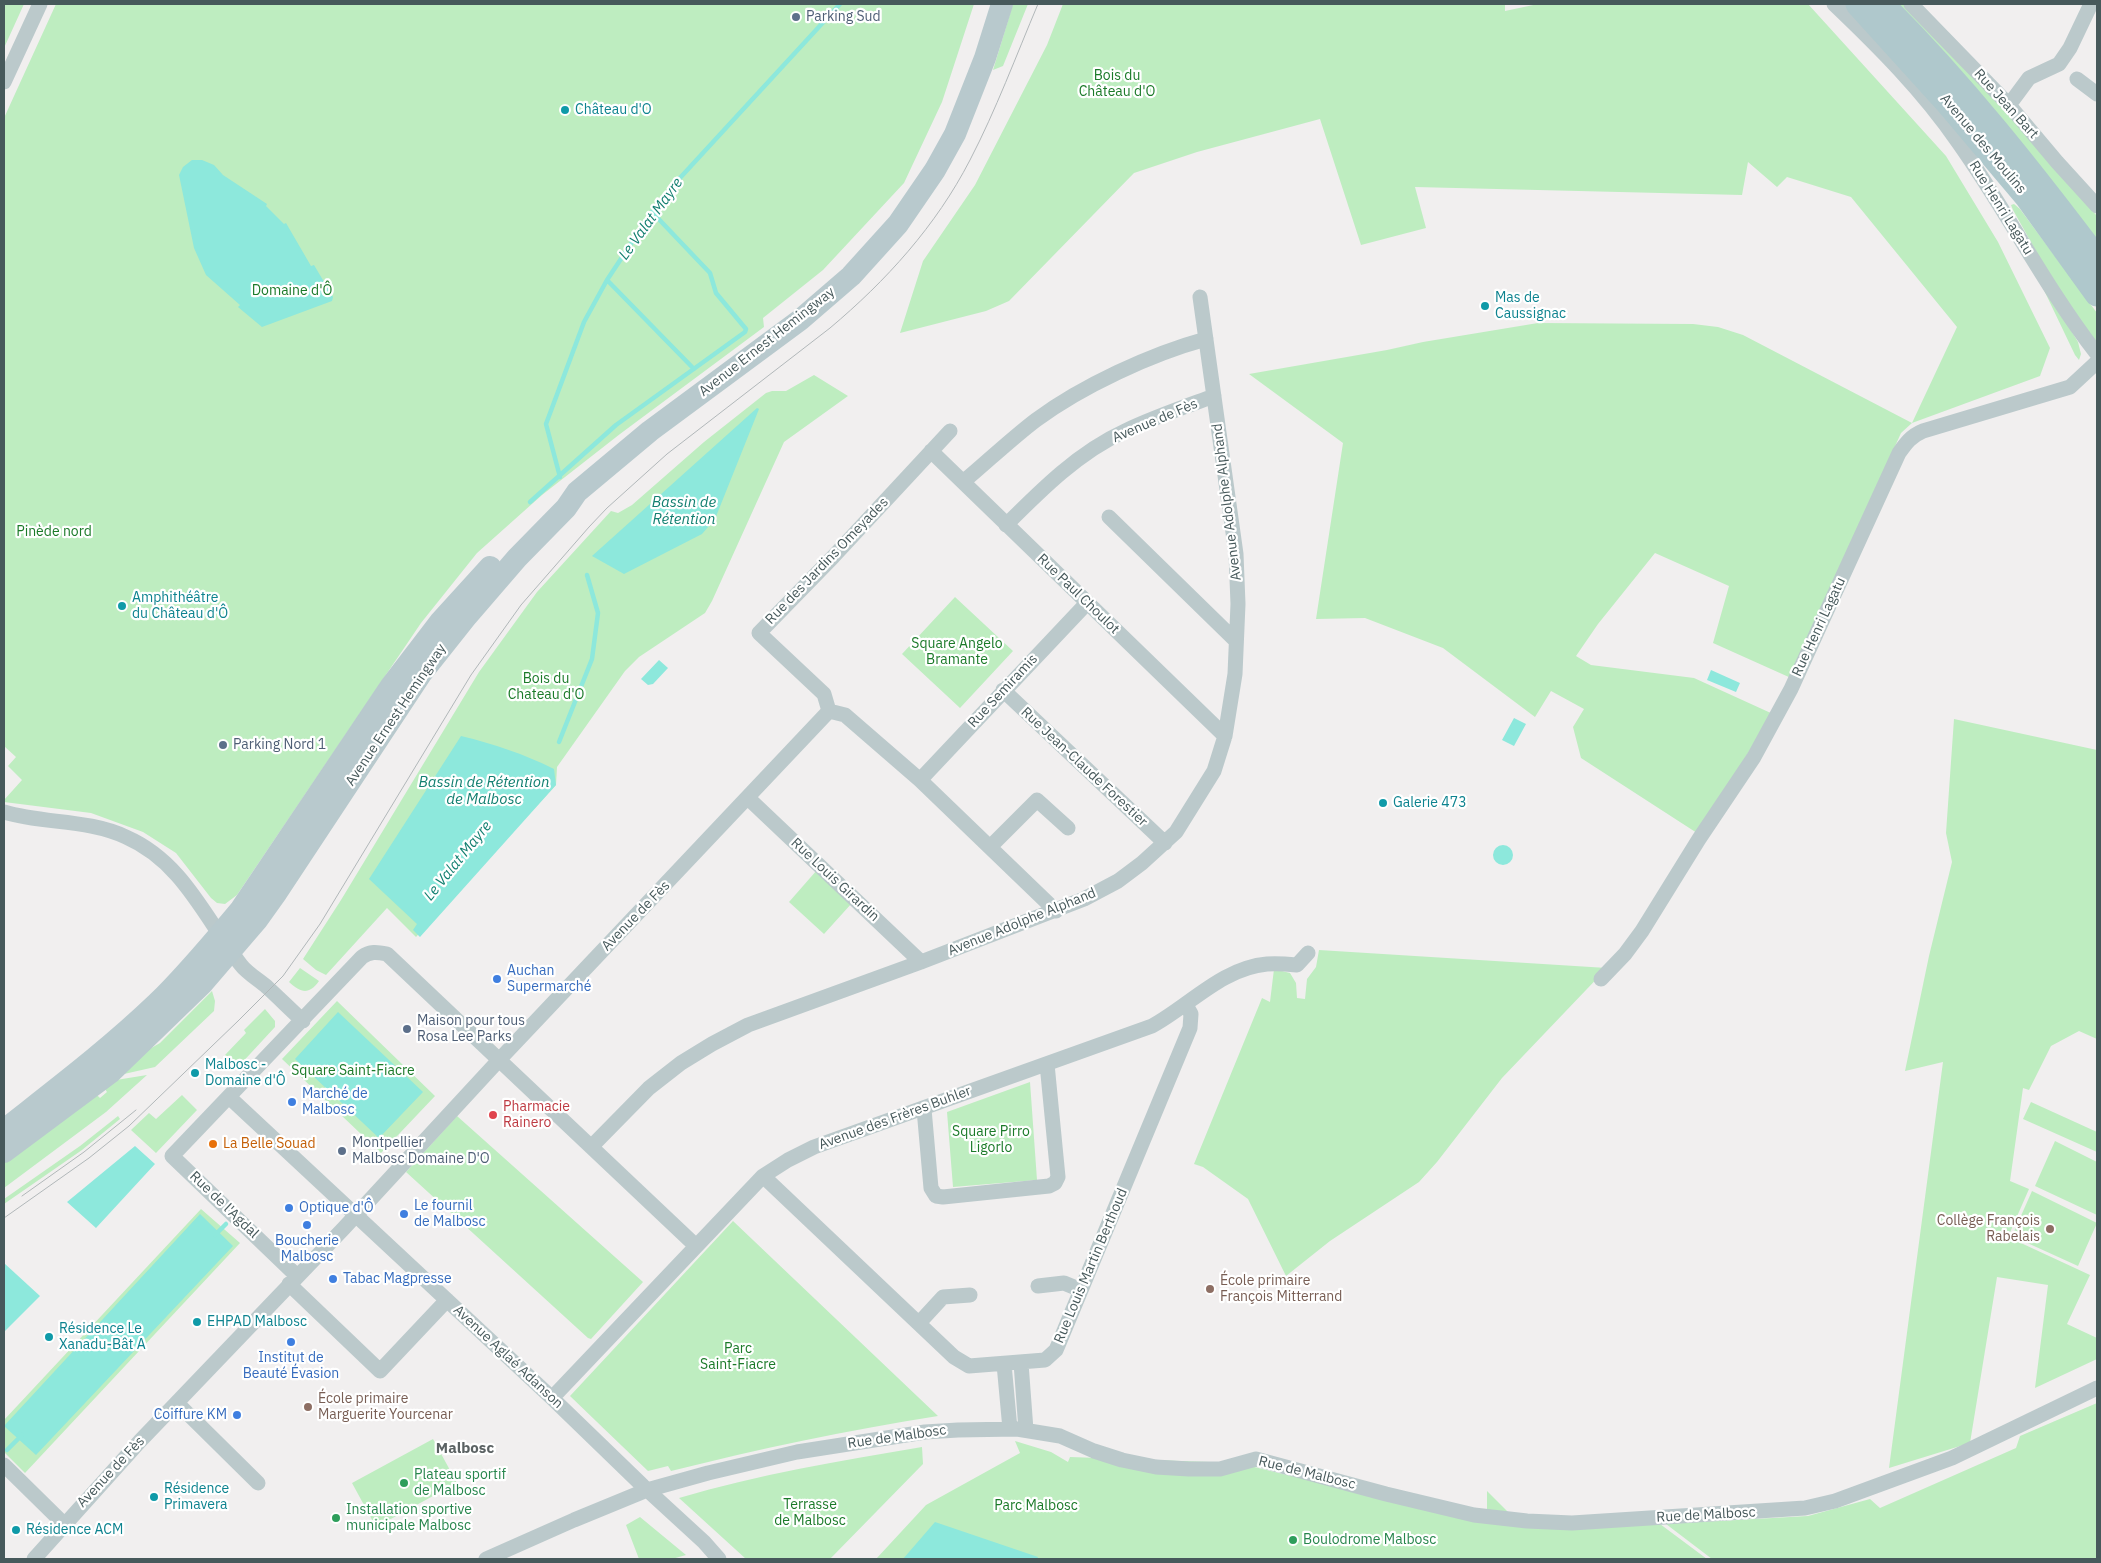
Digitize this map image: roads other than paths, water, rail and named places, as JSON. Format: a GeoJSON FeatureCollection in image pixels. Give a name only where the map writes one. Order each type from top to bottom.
{"type":"FeatureCollection","features":[{"type":"Feature","properties":{"kind":"main road","name":"Avenue Ernest Hemingway"},"geometry":{"type":"LineString","coordinates":[[4,1152],[110,1074],[182,1004],[231,950],[257,920],[277,892],[422,674],[467,616],[517,558],[566,508],[577,492],[650,431],[794,325],[851,276],[880,246],[918,198],[955,134],[985,58],[1002,4]]}},
{"type":"Feature","properties":{"kind":"main road","name":"Avenue des Moulins"},"geometry":{"type":"LineString","coordinates":[[1858,4],[1946,101],[2027,197],[2097,294]]}},
{"type":"Feature","properties":{"kind":"main road","name":"Avenue des Moulins"},"geometry":{"type":"LineString","coordinates":[[1882,4],[1922,43],[2025,163],[2097,259]]}},
{"type":"Feature","properties":{"kind":"main road","name":"Avenue Ernest Hemingway"},"geometry":{"type":"LineString","coordinates":[[4,1130],[102,1052],[156,1003],[231,950]]}},
{"type":"Feature","properties":{"kind":"street"},"geometry":{"type":"LineString","coordinates":[[4,82],[40,4]]}},
{"type":"Feature","properties":{"kind":"street","name":"Rue Henri Lagatu"},"geometry":{"type":"LineString","coordinates":[[1834,4],[1927,101],[1957,140],[2006,214],[2051,288],[2097,354]]}},
{"type":"Feature","properties":{"kind":"street","name":"Rue Jean Bart"},"geometry":{"type":"LineString","coordinates":[[1911,4],[2009,105],[2056,162],[2097,206]]}},
{"type":"Feature","properties":{"kind":"street"},"geometry":{"type":"LineString","coordinates":[[2009,105],[2029,78],[2059,64],[2070,48],[2091,4]]}},
{"type":"Feature","properties":{"kind":"street"},"geometry":{"type":"LineString","coordinates":[[2077,79],[2097,94]]}},
{"type":"Feature","properties":{"kind":"street","name":"Avenue Adolphe Alphand"},"geometry":{"type":"LineString","coordinates":[[591,1147],[649,1088],[681,1062],[712,1044],[748,1025],[1056,911],[1118,881],[1176,832],[1214,771],[1226,736],[1231,709],[1238,604],[1236,554],[1200,296]]}},
{"type":"Feature","properties":{"kind":"street"},"geometry":{"type":"LineString","coordinates":[[963,482],[1036,420],[1087,388],[1140,363],[1206,339]]}},
{"type":"Feature","properties":{"kind":"street","name":"Rue Henri Lagatu"},"geometry":{"type":"LineString","coordinates":[[1601,979],[1625,954],[1642,931],[1695,845],[1754,757],[1788,695],[1899,453],[1907,441],[1914,434],[1923,431],[2070,387],[2097,362]]}},
{"type":"Feature","properties":{"kind":"street","name":"Avenue de Fès"},"geometry":{"type":"LineString","coordinates":[[1006,525],[1056,477],[1089,452],[1124,431],[1214,396]]}},
{"type":"Feature","properties":{"kind":"street","name":"Rue des Jardins Omeyades"},"geometry":{"type":"LineString","coordinates":[[829,711],[824,694],[759,633],[833,557],[950,431]]}},
{"type":"Feature","properties":{"kind":"street","name":"Rue Paul Choulot"},"geometry":{"type":"LineString","coordinates":[[931,451],[1226,736]]}},
{"type":"Feature","properties":{"kind":"street"},"geometry":{"type":"LineString","coordinates":[[1109,517],[1236,642]]}},
{"type":"Feature","properties":{"kind":"street","name":"Rue Semiramis"},"geometry":{"type":"LineString","coordinates":[[920,780],[1087,603]]}},
{"type":"Feature","properties":{"kind":"street","name":"Rue Jean-Claude Forestier"},"geometry":{"type":"LineString","coordinates":[[1003,690],[1165,843]]}},
{"type":"Feature","properties":{"kind":"street"},"geometry":{"type":"LineString","coordinates":[[829,711],[845,715],[920,780],[1056,911]]}},
{"type":"Feature","properties":{"kind":"street","name":"Avenue de Fès"},"geometry":{"type":"LineString","coordinates":[[34,1559],[140,1440],[357,1214],[498,1060],[829,711]]}},
{"type":"Feature","properties":{"kind":"street","name":"Rue Louis Girardin"},"geometry":{"type":"LineString","coordinates":[[748,798],[922,962]]}},
{"type":"Feature","properties":{"kind":"street"},"geometry":{"type":"LineString","coordinates":[[990,847],[1037,800],[1068,828]]}},
{"type":"Feature","properties":{"kind":"street"},"geometry":{"type":"LineString","coordinates":[[4,812],[15,816],[104,828],[149,848],[184,881],[231,950],[303,1021]]}},
{"type":"Feature","properties":{"kind":"street"},"geometry":{"type":"LineString","coordinates":[[229,1097],[362,957],[378,952],[386,954],[696,1246]]}},
{"type":"Feature","properties":{"kind":"street","name":"Avenue des Frères Buhler"},"geometry":{"type":"LineString","coordinates":[[552,1398],[763,1176],[788,1160],[814,1147],[1152,1026],[1186,1005],[1210,987],[1245,969],[1266,964],[1298,965],[1308,953]]}},
{"type":"Feature","properties":{"kind":"street","name":"Rue Louis Martin Berthoud"},"geometry":{"type":"LineString","coordinates":[[763,1176],[920,1322],[954,1357],[969,1366],[1045,1360],[1056,1350],[1190,1028],[1191,1014],[1186,1005]]}},
{"type":"Feature","properties":{"kind":"street"},"geometry":{"type":"LineString","coordinates":[[924,1108],[930,1188],[936,1196],[943,1197],[1049,1186],[1055,1183],[1058,1177],[1047,1064]]}},
{"type":"Feature","properties":{"kind":"street","name":"Rue de l'Agdal"},"geometry":{"type":"LineString","coordinates":[[229,1097],[172,1156],[380,1371],[447,1300]]}},
{"type":"Feature","properties":{"kind":"street","name":"Avenue Aglaé Adanson"},"geometry":{"type":"LineString","coordinates":[[229,1097],[357,1214],[704,1542],[719,1559]]}},
{"type":"Feature","properties":{"kind":"street"},"geometry":{"type":"LineString","coordinates":[[1038,1286],[1064,1283],[1081,1290]]}},
{"type":"Feature","properties":{"kind":"street"},"geometry":{"type":"LineString","coordinates":[[920,1322],[943,1297],[970,1295]]}},
{"type":"Feature","properties":{"kind":"street"},"geometry":{"type":"LineString","coordinates":[[1021,1362],[1026,1430]]}},
{"type":"Feature","properties":{"kind":"street"},"geometry":{"type":"LineString","coordinates":[[1004,1364],[1010,1428]]}},
{"type":"Feature","properties":{"kind":"street","name":"Rue de Malbosc"},"geometry":{"type":"LineString","coordinates":[[486,1559],[647,1490],[718,1471],[797,1452],[925,1432],[1010,1428],[1060,1436],[1094,1451],[1127,1461],[1172,1468],[1220,1469],[1256,1459],[1386,1494],[1474,1515],[1527,1521],[1572,1522],[1805,1508],[1835,1501],[1952,1458],[2097,1388]]}},
{"type":"Feature","properties":{"kind":"street"},"geometry":{"type":"LineString","coordinates":[[177,1403],[258,1483]]}},
{"type":"Feature","properties":{"kind":"street"},"geometry":{"type":"LineString","coordinates":[[4,1466],[64,1524]]}},
{"type":"Feature","properties":{"kind":"water"},"geometry":{"type":"Polygon","coordinates":[[[192,160],[202,160],[214,165],[223,175],[267,204],[266,206],[284,224],[286,223],[311,266],[314,265],[333,297],[332,301],[262,327],[238,307],[240,305],[206,275],[194,248],[179,175],[183,167],[192,160]]]}},
{"type":"Feature","properties":{"kind":"water","name":"Bassin de Rétention"},"geometry":{"type":"Polygon","coordinates":[[[757,408],[759,409],[715,519],[702,534],[624,574],[592,556],[757,408]]]}},
{"type":"Feature","properties":{"kind":"water"},"geometry":{"type":"Polygon","coordinates":[[[659,660],[668,668],[653,684],[648,685],[641,679],[659,660]]]}},
{"type":"Feature","properties":{"kind":"water"},"geometry":{"type":"Polygon","coordinates":[[[1711,670],[1740,683],[1736,692],[1707,680],[1711,670]]]}},
{"type":"Feature","properties":{"kind":"water"},"geometry":{"type":"Polygon","coordinates":[[[1514,718],[1526,724],[1514,746],[1502,740],[1514,718]]]}},
{"type":"Feature","properties":{"kind":"water","name":"Bassin de Rétention de Malbosc"},"geometry":{"type":"Polygon","coordinates":[[[461,736],[509,750],[554,769],[556,785],[420,937],[413,930],[417,924],[369,879],[461,736]]]}},
{"type":"Feature","properties":{"kind":"water"},"geometry":{"type":"Polygon","coordinates":[[[1503,845],[1510,848],[1513,855],[1510,862],[1503,865],[1496,862],[1493,855],[1496,848],[1503,845]]]}},
{"type":"Feature","properties":{"kind":"water","name":"Square Saint-Fiacre"},"geometry":{"type":"Polygon","coordinates":[[[338,1012],[423,1092],[379,1138],[295,1059],[338,1012]]]}},
{"type":"Feature","properties":{"kind":"water"},"geometry":{"type":"Polygon","coordinates":[[[135,1146],[155,1164],[96,1228],[67,1202],[135,1146]]]}},
{"type":"Feature","properties":{"kind":"water"},"geometry":{"type":"Polygon","coordinates":[[[200,1214],[233,1246],[36,1455],[4,1426],[200,1214]]]}},
{"type":"Feature","properties":{"kind":"water"},"geometry":{"type":"Polygon","coordinates":[[[4,1263],[40,1296],[4,1332],[4,1263]]]}},
{"type":"Feature","properties":{"kind":"water"},"geometry":{"type":"Polygon","coordinates":[[[935,1522],[1038,1557],[1037,1559],[903,1559],[935,1522]]]}},
{"type":"Feature","properties":{"kind":"waterway","name":"Le Valat Mayre"},"geometry":{"type":"LineString","coordinates":[[560,477],[546,424],[584,322],[607,280],[652,212],[679,179],[840,4]]}},
{"type":"Feature","properties":{"kind":"waterway"},"geometry":{"type":"LineString","coordinates":[[530,502],[616,425],[745,332],[746,329],[716,293],[710,273],[652,212]]}},
{"type":"Feature","properties":{"kind":"waterway"},"geometry":{"type":"LineString","coordinates":[[607,280],[694,369]]}},
{"type":"Feature","properties":{"kind":"waterway","name":"Le Valat Mayre"},"geometry":{"type":"LineString","coordinates":[[559,742],[592,659],[598,613],[587,575]]}},
{"type":"Feature","properties":{"kind":"waterway"},"geometry":{"type":"LineString","coordinates":[[215,1235],[226,1224]]}},
{"type":"Feature","properties":{"kind":"waterway"},"geometry":{"type":"LineString","coordinates":[[7,1450],[22,1435]]}},
{"type":"Feature","properties":{"kind":"tram line"},"geometry":{"type":"LineString","coordinates":[[4,1218],[89,1158],[129,1126],[283,976],[320,924],[471,675],[521,605],[589,527],[607,508],[667,454],[851,310],[890,272],[926,230],[957,184],[970,160],[997,102],[1038,4]]}},
{"type":"Feature","properties":{"kind":"tram line"},"geometry":{"type":"LineString","coordinates":[[22,1196],[84,1152],[136,1110]]}},
{"type":"Feature","properties":{"kind":"place","name":"Parking Sud"},"geometry":{"type":"Point","coordinates":[796,17]}},
{"type":"Feature","properties":{"kind":"place","name":"Château d'O"},"geometry":{"type":"Point","coordinates":[565,110]}},
{"type":"Feature","properties":{"kind":"place","name":"Mas de Caussignac"},"geometry":{"type":"Point","coordinates":[1485,306]}},
{"type":"Feature","properties":{"kind":"place","name":"Amphithéâtre du Château d'Ô"},"geometry":{"type":"Point","coordinates":[122,606]}},
{"type":"Feature","properties":{"kind":"place","name":"Parking Nord 1"},"geometry":{"type":"Point","coordinates":[223,745]}},
{"type":"Feature","properties":{"kind":"place","name":"Galerie 473"},"geometry":{"type":"Point","coordinates":[1383,803]}},
{"type":"Feature","properties":{"kind":"place","name":"Auchan Supermarché"},"geometry":{"type":"Point","coordinates":[497,979]}},
{"type":"Feature","properties":{"kind":"place","name":"Maison pour tous Rosa Lee Parks"},"geometry":{"type":"Point","coordinates":[407,1029]}},
{"type":"Feature","properties":{"kind":"place","name":"Malbosc - Domaine d'Ô"},"geometry":{"type":"Point","coordinates":[195,1073]}},
{"type":"Feature","properties":{"kind":"place","name":"Marché de Malbosc"},"geometry":{"type":"Point","coordinates":[292,1102]}},
{"type":"Feature","properties":{"kind":"place","name":"Pharmacie Rainero"},"geometry":{"type":"Point","coordinates":[493,1115]}},
{"type":"Feature","properties":{"kind":"place","name":"La Belle Souad"},"geometry":{"type":"Point","coordinates":[213,1144]}},
{"type":"Feature","properties":{"kind":"place","name":"Montpellier Malbosc Domaine D'O"},"geometry":{"type":"Point","coordinates":[342,1151]}},
{"type":"Feature","properties":{"kind":"place","name":"Optique d'Ô"},"geometry":{"type":"Point","coordinates":[289,1208]}},
{"type":"Feature","properties":{"kind":"place","name":"Le fournil de Malbosc"},"geometry":{"type":"Point","coordinates":[404,1214]}},
{"type":"Feature","properties":{"kind":"place","name":"Boucherie Malbosc"},"geometry":{"type":"Point","coordinates":[307,1225]}},
{"type":"Feature","properties":{"kind":"place","name":"Collège François Rabelais"},"geometry":{"type":"Point","coordinates":[2050,1229]}},
{"type":"Feature","properties":{"kind":"place","name":"Tabac Magpresse"},"geometry":{"type":"Point","coordinates":[333,1279]}},
{"type":"Feature","properties":{"kind":"place","name":"École primaire François Mitterrand"},"geometry":{"type":"Point","coordinates":[1210,1289]}},
{"type":"Feature","properties":{"kind":"place","name":"EHPAD Malbosc"},"geometry":{"type":"Point","coordinates":[197,1322]}},
{"type":"Feature","properties":{"kind":"place","name":"Résidence Le Xanadu-Bât A"},"geometry":{"type":"Point","coordinates":[49,1337]}},
{"type":"Feature","properties":{"kind":"place","name":"Institut de Beauté Évasion"},"geometry":{"type":"Point","coordinates":[291,1342]}},
{"type":"Feature","properties":{"kind":"place","name":"École primaire Marguerite Yourcenar"},"geometry":{"type":"Point","coordinates":[308,1407]}},
{"type":"Feature","properties":{"kind":"place","name":"Coiffure KM"},"geometry":{"type":"Point","coordinates":[237,1415]}},
{"type":"Feature","properties":{"kind":"place","name":"Plateau sportif de Malbosc"},"geometry":{"type":"Point","coordinates":[404,1483]}},
{"type":"Feature","properties":{"kind":"place","name":"Résidence Primavera"},"geometry":{"type":"Point","coordinates":[154,1497]}},
{"type":"Feature","properties":{"kind":"place","name":"Installation sportive municipale Malbosc"},"geometry":{"type":"Point","coordinates":[336,1518]}},
{"type":"Feature","properties":{"kind":"place","name":"Résidence ACM"},"geometry":{"type":"Point","coordinates":[16,1530]}},
{"type":"Feature","properties":{"kind":"place","name":"Boulodrome Malbosc"},"geometry":{"type":"Point","coordinates":[1293,1540]}},
{"type":"Feature","properties":{"kind":"district","name":"Malbosc"},"geometry":{"type":"Point","coordinates":[465,1449]}},
{"type":"Feature","properties":{"kind":"park label","name":"Bois du Château d'O"},"geometry":{"type":"Point","coordinates":[1117,84]}},
{"type":"Feature","properties":{"kind":"park label","name":"Domaine d'Ô"},"geometry":{"type":"Point","coordinates":[292,291]}},
{"type":"Feature","properties":{"kind":"park label","name":"Pinède nord"},"geometry":{"type":"Point","coordinates":[54,532]}},
{"type":"Feature","properties":{"kind":"park label","name":"Square Angelo Bramante"},"geometry":{"type":"Point","coordinates":[957,652]}},
{"type":"Feature","properties":{"kind":"park label","name":"Bois du Chateau d'O"},"geometry":{"type":"Point","coordinates":[546,688]}},
{"type":"Feature","properties":{"kind":"park label","name":"Square Pirro Ligorlo"},"geometry":{"type":"Point","coordinates":[991,1140]}},
{"type":"Feature","properties":{"kind":"park label","name":"Parc Saint-Fiacre"},"geometry":{"type":"Point","coordinates":[738,1358]}},
{"type":"Feature","properties":{"kind":"park label","name":"Parc Malbosc"},"geometry":{"type":"Point","coordinates":[1036,1506]}},
{"type":"Feature","properties":{"kind":"park label","name":"Terrasse de Malbosc"},"geometry":{"type":"Point","coordinates":[810,1514]}}]}
